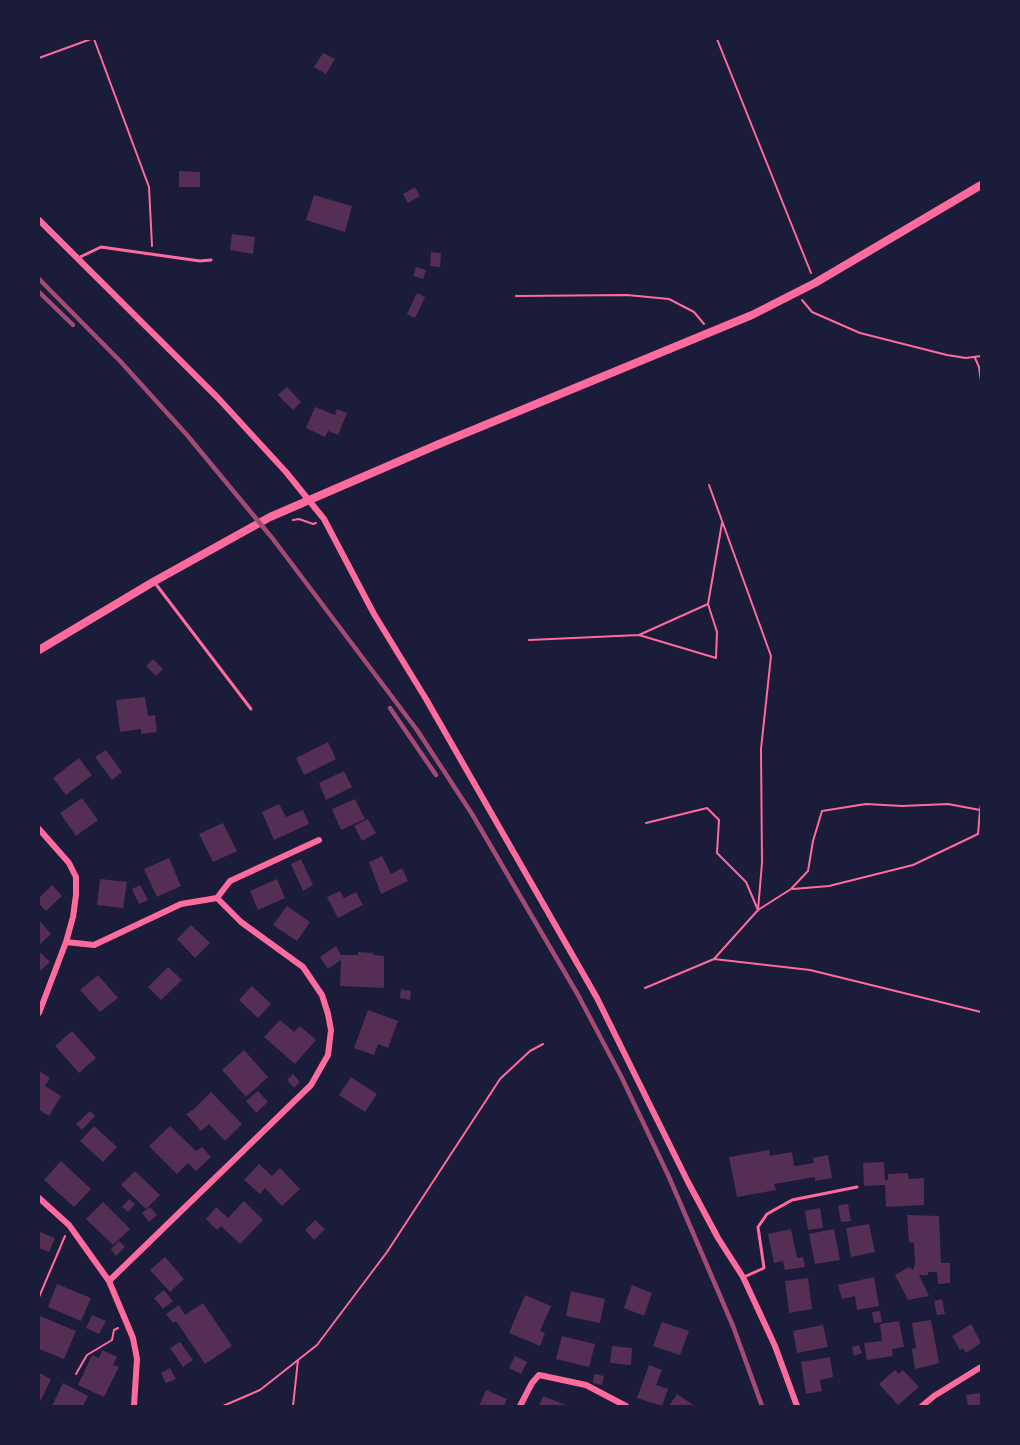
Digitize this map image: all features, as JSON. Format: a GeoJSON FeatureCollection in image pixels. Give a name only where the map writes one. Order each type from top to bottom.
{"type":"FeatureCollection","features":[{"type":"Feature","properties":{"kind":"main road"},"geometry":{"type":"LineString","coordinates":[[39,650],[222,542],[270,517],[308,499],[712,333],[797,294],[981,185]]}},
{"type":"Feature","properties":{"kind":"street"},"geometry":{"type":"LineString","coordinates":[[39,220],[218,398],[286,472],[324,519],[374,614],[426,699],[597,998],[688,1182],[718,1238],[743,1277],[775,1346],[797,1406]]}},
{"type":"Feature","properties":{"kind":"street"},"geometry":{"type":"LineString","coordinates":[[39,829],[69,863],[76,877],[74,917],[39,1013]]}},
{"type":"Feature","properties":{"kind":"street"},"geometry":{"type":"LineString","coordinates":[[66,942],[94,945],[181,904],[218,898],[230,881],[319,840]]}},
{"type":"Feature","properties":{"kind":"street"},"geometry":{"type":"LineString","coordinates":[[109,1281],[311,1085],[328,1055],[331,1030],[328,1014],[322,995],[313,979],[303,967],[241,922],[218,898]]}},
{"type":"Feature","properties":{"kind":"street"},"geometry":{"type":"LineString","coordinates":[[39,1198],[69,1225],[109,1281],[128,1324],[137,1359],[134,1406]]}},
{"type":"Feature","properties":{"kind":"street"},"geometry":{"type":"LineString","coordinates":[[922,1406],[981,1366]]}},
{"type":"Feature","properties":{"kind":"street"},"geometry":{"type":"LineString","coordinates":[[520,1406],[539,1375],[586,1385],[626,1406]]}},
{"type":"Feature","properties":{"kind":"lane"},"geometry":{"type":"LineString","coordinates":[[78,258],[101,248],[200,261],[211,260]]}},
{"type":"Feature","properties":{"kind":"lane"},"geometry":{"type":"LineString","coordinates":[[153,582],[250,709]]}},
{"type":"Feature","properties":{"kind":"lane"},"geometry":{"type":"LineString","coordinates":[[743,1277],[764,1268],[758,1227],[767,1214],[792,1200],[857,1187]]}},
{"type":"Feature","properties":{"kind":"path"},"geometry":{"type":"LineString","coordinates":[[39,58],[93,39],[149,187],[153,255]]}},
{"type":"Feature","properties":{"kind":"path"},"geometry":{"type":"LineString","coordinates":[[717,39],[815,283]]}},
{"type":"Feature","properties":{"kind":"path"},"geometry":{"type":"LineString","coordinates":[[797,294],[812,312],[848,328],[947,355],[975,358],[981,356]]}},
{"type":"Feature","properties":{"kind":"path"},"geometry":{"type":"LineString","coordinates":[[516,296],[627,295],[669,298],[694,312],[712,333]]}},
{"type":"Feature","properties":{"kind":"path"},"geometry":{"type":"LineString","coordinates":[[975,358],[981,381]]}},
{"type":"Feature","properties":{"kind":"path"},"geometry":{"type":"LineString","coordinates":[[709,485],[771,656],[760,749],[762,863],[758,910]]}},
{"type":"Feature","properties":{"kind":"path"},"geometry":{"type":"LineString","coordinates":[[286,520],[299,519],[313,524],[324,519]]}},
{"type":"Feature","properties":{"kind":"path"},"geometry":{"type":"LineString","coordinates":[[529,640],[639,635],[716,658],[717,632],[708,604],[722,521]]}},
{"type":"Feature","properties":{"kind":"path"},"geometry":{"type":"LineString","coordinates":[[639,635],[708,604]]}},
{"type":"Feature","properties":{"kind":"path"},"geometry":{"type":"LineString","coordinates":[[645,988],[714,959],[758,910],[791,889],[808,871],[813,841],[822,811],[866,804],[902,806],[948,804],[980,810]]}},
{"type":"Feature","properties":{"kind":"path"},"geometry":{"type":"LineString","coordinates":[[791,889],[829,886],[913,864],[978,834],[981,805]]}},
{"type":"Feature","properties":{"kind":"path"},"geometry":{"type":"LineString","coordinates":[[646,823],[707,808],[719,820],[717,854],[746,882],[758,910]]}},
{"type":"Feature","properties":{"kind":"path"},"geometry":{"type":"LineString","coordinates":[[714,959],[810,970],[981,1012]]}},
{"type":"Feature","properties":{"kind":"path"},"geometry":{"type":"LineString","coordinates":[[223,1406],[260,1390],[317,1345],[387,1252],[500,1079],[530,1051],[543,1044]]}},
{"type":"Feature","properties":{"kind":"path"},"geometry":{"type":"LineString","coordinates":[[39,1297],[69,1225]]}},
{"type":"Feature","properties":{"kind":"path"},"geometry":{"type":"LineString","coordinates":[[76,1374],[87,1355],[112,1340],[114,1330],[128,1324]]}},
{"type":"Feature","properties":{"kind":"path"},"geometry":{"type":"LineString","coordinates":[[293,1406],[298,1360]]}},
{"type":"Feature","properties":{"kind":"building"},"geometry":{"type":"Polygon","coordinates":[[[323,53],[335,59],[326,74],[314,67],[323,53]]]}},
{"type":"Feature","properties":{"kind":"building"},"geometry":{"type":"Polygon","coordinates":[[[179,171],[200,172],[200,187],[179,187],[179,171]]]}},
{"type":"Feature","properties":{"kind":"building"},"geometry":{"type":"Polygon","coordinates":[[[415,187],[420,196],[408,203],[403,194],[415,187]]]}},
{"type":"Feature","properties":{"kind":"building"},"geometry":{"type":"Polygon","coordinates":[[[314,195],[352,206],[345,232],[306,220],[314,195]]]}},
{"type":"Feature","properties":{"kind":"building"},"geometry":{"type":"Polygon","coordinates":[[[232,234],[255,237],[253,254],[230,250],[232,234]]]}},
{"type":"Feature","properties":{"kind":"building"},"geometry":{"type":"Polygon","coordinates":[[[431,252],[441,253],[440,267],[430,266],[431,252]]]}},
{"type":"Feature","properties":{"kind":"building"},"geometry":{"type":"Polygon","coordinates":[[[416,267],[426,270],[423,279],[413,276],[416,267]]]}},
{"type":"Feature","properties":{"kind":"building"},"geometry":{"type":"Polygon","coordinates":[[[417,293],[425,297],[415,318],[407,314],[417,293]]]}},
{"type":"Feature","properties":{"kind":"building"},"geometry":{"type":"Polygon","coordinates":[[[287,387],[301,402],[293,410],[278,395],[287,387]]]}},
{"type":"Feature","properties":{"kind":"building"},"geometry":{"type":"Polygon","coordinates":[[[315,407],[335,415],[337,409],[347,413],[338,435],[328,431],[325,437],[306,428],[315,407]]]}},
{"type":"Feature","properties":{"kind":"building"},"geometry":{"type":"Polygon","coordinates":[[[153,659],[163,669],[156,676],[146,666],[153,659]]]}},
{"type":"Feature","properties":{"kind":"building"},"geometry":{"type":"Polygon","coordinates":[[[145,697],[148,716],[155,715],[157,732],[141,734],[141,729],[120,732],[116,700],[145,697]]]}},
{"type":"Feature","properties":{"kind":"building"},"geometry":{"type":"Polygon","coordinates":[[[328,742],[336,759],[304,775],[296,758],[328,742]]]}},
{"type":"Feature","properties":{"kind":"building"},"geometry":{"type":"Polygon","coordinates":[[[106,750],[122,772],[112,780],[95,757],[106,750]]]}},
{"type":"Feature","properties":{"kind":"building"},"geometry":{"type":"Polygon","coordinates":[[[79,758],[92,775],[66,795],[53,778],[79,758]]]}},
{"type":"Feature","properties":{"kind":"building"},"geometry":{"type":"Polygon","coordinates":[[[344,771],[352,787],[326,800],[319,783],[344,771]]]}},
{"type":"Feature","properties":{"kind":"building"},"geometry":{"type":"Polygon","coordinates":[[[82,798],[98,820],[76,836],[60,813],[82,798]]]}},
{"type":"Feature","properties":{"kind":"building"},"geometry":{"type":"Polygon","coordinates":[[[355,799],[365,819],[341,830],[332,809],[355,799]]]}},
{"type":"Feature","properties":{"kind":"building"},"geometry":{"type":"Polygon","coordinates":[[[279,804],[286,817],[303,810],[309,824],[274,840],[262,812],[279,804]]]}},
{"type":"Feature","properties":{"kind":"building"},"geometry":{"type":"Polygon","coordinates":[[[368,819],[376,833],[362,841],[354,826],[368,819]]]}},
{"type":"Feature","properties":{"kind":"building"},"geometry":{"type":"Polygon","coordinates":[[[223,823],[237,851],[213,862],[199,834],[223,823]]]}},
{"type":"Feature","properties":{"kind":"building"},"geometry":{"type":"Polygon","coordinates":[[[382,856],[391,874],[402,868],[408,881],[381,894],[369,862],[382,856]]]}},
{"type":"Feature","properties":{"kind":"building"},"geometry":{"type":"Polygon","coordinates":[[[169,858],[181,886],[157,897],[144,869],[169,858]]]}},
{"type":"Feature","properties":{"kind":"building"},"geometry":{"type":"Polygon","coordinates":[[[301,859],[313,885],[303,891],[291,864],[301,859]]]}},
{"type":"Feature","properties":{"kind":"building"},"geometry":{"type":"Polygon","coordinates":[[[100,879],[127,882],[123,908],[97,905],[100,879]]]}},
{"type":"Feature","properties":{"kind":"building"},"geometry":{"type":"Polygon","coordinates":[[[277,879],[285,898],[258,910],[250,891],[277,879]]]}},
{"type":"Feature","properties":{"kind":"building"},"geometry":{"type":"Polygon","coordinates":[[[52,885],[62,896],[46,911],[39,904],[39,898],[52,885]]]}},
{"type":"Feature","properties":{"kind":"building"},"geometry":{"type":"Polygon","coordinates":[[[140,885],[148,900],[139,904],[132,889],[140,885]]]}},
{"type":"Feature","properties":{"kind":"building"},"geometry":{"type":"Polygon","coordinates":[[[340,891],[344,898],[356,892],[363,905],[338,918],[327,897],[340,891]]]}},
{"type":"Feature","properties":{"kind":"building"},"geometry":{"type":"Polygon","coordinates":[[[287,906],[310,922],[297,941],[273,925],[287,906]]]}},
{"type":"Feature","properties":{"kind":"building"},"geometry":{"type":"Polygon","coordinates":[[[39,920],[51,934],[39,945],[39,920]]]}},
{"type":"Feature","properties":{"kind":"building"},"geometry":{"type":"Polygon","coordinates":[[[191,925],[210,943],[195,958],[177,939],[191,925]]]}},
{"type":"Feature","properties":{"kind":"building"},"geometry":{"type":"Polygon","coordinates":[[[336,946],[341,955],[358,955],[358,952],[384,956],[384,988],[340,986],[341,960],[328,969],[320,957],[336,946]]]}},
{"type":"Feature","properties":{"kind":"building"},"geometry":{"type":"Polygon","coordinates":[[[41,953],[50,962],[39,972],[39,954],[41,953]]]}},
{"type":"Feature","properties":{"kind":"building"},"geometry":{"type":"Polygon","coordinates":[[[168,967],[182,980],[161,1000],[148,987],[168,967]]]}},
{"type":"Feature","properties":{"kind":"building"},"geometry":{"type":"Polygon","coordinates":[[[98,975],[118,998],[100,1012],[80,990],[98,975]]]}},
{"type":"Feature","properties":{"kind":"building"},"geometry":{"type":"Polygon","coordinates":[[[252,986],[271,1004],[258,1018],[239,1000],[252,986]]]}},
{"type":"Feature","properties":{"kind":"building"},"geometry":{"type":"Polygon","coordinates":[[[401,989],[411,991],[410,1000],[400,998],[401,989]]]}},
{"type":"Feature","properties":{"kind":"building"},"geometry":{"type":"Polygon","coordinates":[[[368,1010],[398,1021],[388,1048],[378,1044],[374,1055],[354,1048],[368,1010]]]}},
{"type":"Feature","properties":{"kind":"building"},"geometry":{"type":"Polygon","coordinates":[[[280,1020],[294,1032],[300,1026],[316,1040],[295,1064],[264,1037],[280,1020]]]}},
{"type":"Feature","properties":{"kind":"building"},"geometry":{"type":"Polygon","coordinates":[[[72,1031],[96,1058],[79,1073],[55,1046],[72,1031]]]}},
{"type":"Feature","properties":{"kind":"building"},"geometry":{"type":"Polygon","coordinates":[[[244,1050],[268,1077],[246,1097],[222,1070],[244,1050]]]}},
{"type":"Feature","properties":{"kind":"building"},"geometry":{"type":"Polygon","coordinates":[[[39,1071],[50,1078],[45,1086],[61,1096],[49,1116],[39,1110],[39,1071]]]}},
{"type":"Feature","properties":{"kind":"building"},"geometry":{"type":"Polygon","coordinates":[[[293,1074],[300,1082],[294,1088],[287,1080],[293,1074]]]}},
{"type":"Feature","properties":{"kind":"building"},"geometry":{"type":"Polygon","coordinates":[[[351,1077],[377,1094],[365,1112],[339,1095],[351,1077]]]}},
{"type":"Feature","properties":{"kind":"building"},"geometry":{"type":"Polygon","coordinates":[[[258,1091],[268,1102],[256,1113],[246,1101],[258,1091]]]}},
{"type":"Feature","properties":{"kind":"building"},"geometry":{"type":"Polygon","coordinates":[[[211,1092],[242,1124],[225,1141],[209,1124],[201,1131],[186,1114],[211,1092]]]}},
{"type":"Feature","properties":{"kind":"building"},"geometry":{"type":"Polygon","coordinates":[[[90,1111],[95,1116],[82,1130],[76,1124],[90,1111]]]}},
{"type":"Feature","properties":{"kind":"building"},"geometry":{"type":"Polygon","coordinates":[[[94,1126],[117,1147],[103,1162],[80,1141],[94,1126]]]}},
{"type":"Feature","properties":{"kind":"building"},"geometry":{"type":"Polygon","coordinates":[[[170,1126],[196,1151],[202,1147],[211,1157],[196,1171],[188,1163],[177,1174],[149,1146],[170,1126]]]}},
{"type":"Feature","properties":{"kind":"building"},"geometry":{"type":"Polygon","coordinates":[[[769,1150],[770,1156],[792,1152],[794,1166],[814,1163],[813,1158],[828,1155],[832,1178],[815,1181],[815,1177],[774,1184],[776,1190],[737,1197],[729,1157],[769,1150]]]}},
{"type":"Feature","properties":{"kind":"building"},"geometry":{"type":"Polygon","coordinates":[[[61,1161],[91,1189],[74,1207],[44,1180],[61,1161]]]}},
{"type":"Feature","properties":{"kind":"building"},"geometry":{"type":"Polygon","coordinates":[[[884,1162],[885,1180],[888,1180],[888,1174],[908,1173],[909,1179],[924,1178],[924,1205],[886,1207],[885,1185],[864,1186],[863,1163],[884,1162]]]}},
{"type":"Feature","properties":{"kind":"building"},"geometry":{"type":"Polygon","coordinates":[[[259,1164],[272,1176],[280,1168],[300,1189],[282,1206],[265,1188],[260,1194],[244,1180],[259,1164]]]}},
{"type":"Feature","properties":{"kind":"building"},"geometry":{"type":"Polygon","coordinates":[[[135,1171],[160,1195],[146,1209],[121,1185],[135,1171]]]}},
{"type":"Feature","properties":{"kind":"building"},"geometry":{"type":"Polygon","coordinates":[[[129,1199],[135,1204],[128,1212],[122,1207],[129,1199]]]}},
{"type":"Feature","properties":{"kind":"building"},"geometry":{"type":"Polygon","coordinates":[[[244,1201],[263,1220],[240,1244],[221,1226],[217,1230],[206,1219],[216,1207],[228,1218],[244,1201]]]}},
{"type":"Feature","properties":{"kind":"building"},"geometry":{"type":"Polygon","coordinates":[[[103,1202],[130,1229],[113,1245],[86,1219],[103,1202]]]}},
{"type":"Feature","properties":{"kind":"building"},"geometry":{"type":"Polygon","coordinates":[[[848,1204],[851,1221],[841,1222],[838,1206],[848,1204]]]}},
{"type":"Feature","properties":{"kind":"building"},"geometry":{"type":"Polygon","coordinates":[[[150,1207],[157,1215],[149,1222],[142,1213],[150,1207]]]}},
{"type":"Feature","properties":{"kind":"building"},"geometry":{"type":"Polygon","coordinates":[[[820,1208],[823,1228],[808,1230],[805,1211],[820,1208]]]}},
{"type":"Feature","properties":{"kind":"building"},"geometry":{"type":"Polygon","coordinates":[[[907,1215],[939,1216],[941,1263],[950,1263],[950,1283],[938,1284],[937,1272],[919,1275],[929,1296],[908,1300],[895,1275],[909,1267],[913,1270],[915,1264],[914,1243],[909,1242],[907,1215]]]}},
{"type":"Feature","properties":{"kind":"building"},"geometry":{"type":"Polygon","coordinates":[[[315,1220],[325,1229],[314,1240],[305,1230],[315,1220]]]}},
{"type":"Feature","properties":{"kind":"building"},"geometry":{"type":"Polygon","coordinates":[[[869,1224],[875,1252],[851,1257],[846,1228],[869,1224]]]}},
{"type":"Feature","properties":{"kind":"building"},"geometry":{"type":"Polygon","coordinates":[[[791,1229],[797,1258],[803,1257],[805,1267],[785,1270],[783,1261],[774,1263],[768,1234],[791,1229]]]}},
{"type":"Feature","properties":{"kind":"building"},"geometry":{"type":"Polygon","coordinates":[[[834,1229],[840,1260],[815,1264],[809,1234],[834,1229]]]}},
{"type":"Feature","properties":{"kind":"building"},"geometry":{"type":"Polygon","coordinates":[[[40,1232],[55,1238],[49,1252],[39,1248],[40,1232]]]}},
{"type":"Feature","properties":{"kind":"building"},"geometry":{"type":"Polygon","coordinates":[[[119,1241],[125,1247],[116,1256],[111,1249],[119,1241]]]}},
{"type":"Feature","properties":{"kind":"building"},"geometry":{"type":"Polygon","coordinates":[[[165,1257],[184,1279],[170,1292],[150,1270],[165,1257]]]}},
{"type":"Feature","properties":{"kind":"building"},"geometry":{"type":"Polygon","coordinates":[[[874,1277],[879,1306],[857,1310],[855,1296],[842,1299],[838,1285],[874,1277]]]}},
{"type":"Feature","properties":{"kind":"building"},"geometry":{"type":"Polygon","coordinates":[[[808,1278],[812,1309],[789,1313],[785,1281],[808,1278]]]}},
{"type":"Feature","properties":{"kind":"building"},"geometry":{"type":"Polygon","coordinates":[[[57,1284],[91,1298],[81,1321],[48,1307],[57,1284]]]}},
{"type":"Feature","properties":{"kind":"building"},"geometry":{"type":"Polygon","coordinates":[[[632,1285],[652,1293],[644,1316],[624,1308],[632,1285]]]}},
{"type":"Feature","properties":{"kind":"building"},"geometry":{"type":"Polygon","coordinates":[[[164,1290],[173,1301],[163,1309],[154,1298],[164,1290]]]}},
{"type":"Feature","properties":{"kind":"building"},"geometry":{"type":"Polygon","coordinates":[[[571,1291],[605,1299],[600,1323],[566,1316],[571,1291]]]}},
{"type":"Feature","properties":{"kind":"building"},"geometry":{"type":"Polygon","coordinates":[[[525,1295],[551,1306],[540,1331],[545,1333],[540,1346],[509,1333],[525,1295]]]}},
{"type":"Feature","properties":{"kind":"building"},"geometry":{"type":"Polygon","coordinates":[[[942,1299],[945,1314],[937,1315],[934,1301],[942,1299]]]}},
{"type":"Feature","properties":{"kind":"building"},"geometry":{"type":"Polygon","coordinates":[[[203,1303],[232,1346],[205,1364],[176,1321],[173,1323],[166,1314],[179,1305],[185,1315],[203,1303]]]}},
{"type":"Feature","properties":{"kind":"building"},"geometry":{"type":"Polygon","coordinates":[[[880,1311],[882,1322],[874,1323],[872,1312],[880,1311]]]}},
{"type":"Feature","properties":{"kind":"building"},"geometry":{"type":"Polygon","coordinates":[[[92,1315],[106,1321],[99,1334],[86,1328],[92,1315]]]}},
{"type":"Feature","properties":{"kind":"building"},"geometry":{"type":"Polygon","coordinates":[[[40,1316],[76,1331],[64,1359],[39,1349],[40,1316]]]}},
{"type":"Feature","properties":{"kind":"building"},"geometry":{"type":"Polygon","coordinates":[[[931,1320],[939,1363],[915,1369],[912,1349],[916,1348],[912,1323],[931,1320]]]}},
{"type":"Feature","properties":{"kind":"building"},"geometry":{"type":"Polygon","coordinates":[[[899,1321],[904,1347],[892,1349],[893,1356],[867,1360],[864,1343],[882,1341],[880,1324],[899,1321]]]}},
{"type":"Feature","properties":{"kind":"building"},"geometry":{"type":"Polygon","coordinates":[[[662,1322],[689,1331],[680,1355],[653,1346],[662,1322]]]}},
{"type":"Feature","properties":{"kind":"building"},"geometry":{"type":"Polygon","coordinates":[[[971,1324],[981,1343],[966,1353],[963,1348],[960,1350],[952,1336],[971,1324]]]}},
{"type":"Feature","properties":{"kind":"building"},"geometry":{"type":"Polygon","coordinates":[[[823,1325],[828,1347],[797,1353],[793,1331],[823,1325]]]}},
{"type":"Feature","properties":{"kind":"building"},"geometry":{"type":"Polygon","coordinates":[[[562,1336],[595,1344],[589,1367],[556,1359],[562,1336]]]}},
{"type":"Feature","properties":{"kind":"building"},"geometry":{"type":"Polygon","coordinates":[[[180,1342],[193,1360],[183,1367],[170,1348],[180,1342]]]}},
{"type":"Feature","properties":{"kind":"building"},"geometry":{"type":"Polygon","coordinates":[[[859,1345],[862,1353],[854,1356],[852,1347],[859,1345]]]}},
{"type":"Feature","properties":{"kind":"building"},"geometry":{"type":"Polygon","coordinates":[[[612,1346],[632,1348],[631,1365],[610,1363],[612,1346]]]}},
{"type":"Feature","properties":{"kind":"building"},"geometry":{"type":"Polygon","coordinates":[[[102,1350],[117,1357],[113,1365],[119,1367],[104,1397],[78,1385],[92,1355],[99,1358],[102,1350]]]}},
{"type":"Feature","properties":{"kind":"building"},"geometry":{"type":"Polygon","coordinates":[[[515,1356],[527,1362],[521,1374],[509,1368],[515,1356]]]}},
{"type":"Feature","properties":{"kind":"building"},"geometry":{"type":"Polygon","coordinates":[[[830,1357],[833,1377],[820,1380],[822,1391],[806,1394],[801,1362],[830,1357]]]}},
{"type":"Feature","properties":{"kind":"building"},"geometry":{"type":"Polygon","coordinates":[[[649,1365],[662,1370],[656,1385],[668,1389],[662,1406],[637,1398],[649,1365]]]}},
{"type":"Feature","properties":{"kind":"building"},"geometry":{"type":"Polygon","coordinates":[[[170,1368],[176,1379],[166,1383],[161,1373],[170,1368]]]}},
{"type":"Feature","properties":{"kind":"building"},"geometry":{"type":"Polygon","coordinates":[[[895,1370],[899,1374],[903,1370],[919,1387],[898,1405],[879,1384],[895,1370]]]}},
{"type":"Feature","properties":{"kind":"building"},"geometry":{"type":"Polygon","coordinates":[[[39,1373],[51,1379],[39,1404],[39,1373]]]}},
{"type":"Feature","properties":{"kind":"building"},"geometry":{"type":"Polygon","coordinates":[[[594,1374],[604,1376],[602,1385],[593,1383],[594,1374]]]}},
{"type":"Feature","properties":{"kind":"building"},"geometry":{"type":"Polygon","coordinates":[[[63,1383],[88,1396],[83,1406],[52,1406],[63,1383]]]}},
{"type":"Feature","properties":{"kind":"building"},"geometry":{"type":"Polygon","coordinates":[[[486,1390],[507,1399],[504,1406],[479,1406],[486,1390]]]}},
{"type":"Feature","properties":{"kind":"building"},"geometry":{"type":"Polygon","coordinates":[[[981,1393],[981,1406],[968,1406],[966,1395],[981,1393]]]}},
{"type":"Feature","properties":{"kind":"building"},"geometry":{"type":"Polygon","coordinates":[[[677,1394],[695,1406],[669,1406],[677,1394]]]}},
{"type":"Feature","properties":{"kind":"building"},"geometry":{"type":"Polygon","coordinates":[[[543,1396],[568,1406],[539,1406],[543,1396]]]}},
{"type":"Feature","properties":{"kind":"railway"},"geometry":{"type":"LineString","coordinates":[[39,279],[120,361],[187,435],[273,539],[417,730],[472,814],[578,995],[621,1076],[669,1177],[733,1326],[762,1406]]}},
{"type":"Feature","properties":{"kind":"railway"},"geometry":{"type":"LineString","coordinates":[[39,292],[73,325]]}},
{"type":"Feature","properties":{"kind":"railway"},"geometry":{"type":"LineString","coordinates":[[390,708],[436,775]]}}]}
